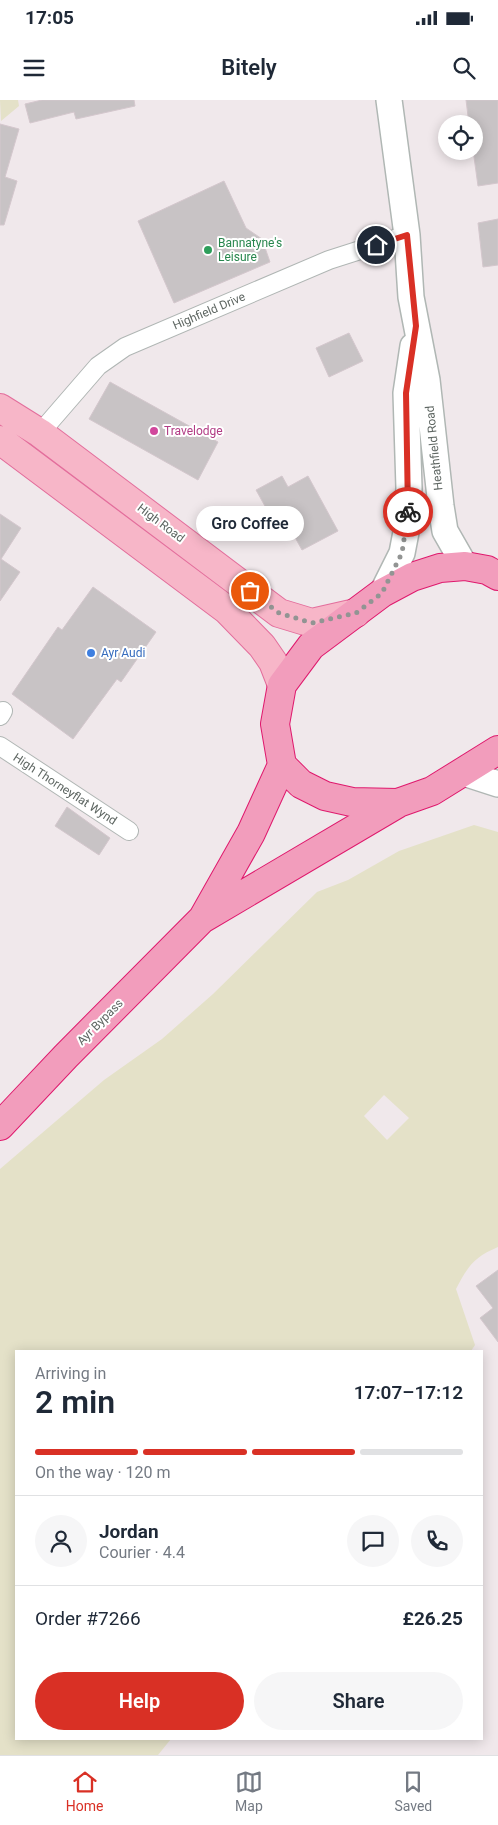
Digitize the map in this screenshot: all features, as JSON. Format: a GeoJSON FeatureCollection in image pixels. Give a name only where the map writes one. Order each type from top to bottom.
{"type":"FeatureCollection","features":[{"type":"Feature","properties":{"kind":"highway"},"geometry":{"type":"LineString","coordinates":[[498,576],[487,570],[465,566],[440,568],[412,577],[382,593],[311,646],[282,685],[275,724],[282,765],[301,784],[325,796],[371,804],[398,803],[432,791],[464,773],[498,750]]}},
{"type":"Feature","properties":{"kind":"highway","name":"Ayr Bypass"},"geometry":{"type":"LineString","coordinates":[[202,919],[251,834],[282,765]]}},
{"type":"Feature","properties":{"kind":"highway","name":"Ayr Bypass"},"geometry":{"type":"LineString","coordinates":[[0,1126],[66,1056],[202,919],[398,803]]}},
{"type":"Feature","properties":{"kind":"main road","name":"Heathfield Road"},"geometry":{"type":"LineString","coordinates":[[389,100],[407,235],[416,326],[427,380],[436,472],[445,531],[465,566]]}},
{"type":"Feature","properties":{"kind":"main road","name":"Heathfield Road"},"geometry":{"type":"LineString","coordinates":[[382,593],[402,553],[408,527],[409,488],[406,393],[416,326]]}},
{"type":"Feature","properties":{"kind":"main road","name":"High Road"},"geometry":{"type":"LineString","coordinates":[[0,408],[40,433],[279,613],[312,623],[356,613]]}},
{"type":"Feature","properties":{"kind":"main road"},"geometry":{"type":"LineString","coordinates":[[0,440],[227,610],[262,646],[273,662],[282,685]]}},
{"type":"Feature","properties":{"kind":"main road"},"geometry":{"type":"LineString","coordinates":[[464,773],[498,784]]}},
{"type":"Feature","properties":{"kind":"street","name":"Highfield Drive"},"geometry":{"type":"LineString","coordinates":[[40,433],[98,366],[125,347],[329,260],[407,235]]}},
{"type":"Feature","properties":{"kind":"street","name":"High Thorneyflat Wynd"},"geometry":{"type":"LineString","coordinates":[[0,746],[129,831]]}},
{"type":"Feature","properties":{"kind":"shaded area"},"geometry":{"type":"Polygon","coordinates":[[[0,100],[18,100],[19,106],[1,121],[0,100]]]}},
{"type":"Feature","properties":{"kind":"shaded area"},"geometry":{"type":"Polygon","coordinates":[[[474,825],[498,832],[498,1247],[472,1263],[456,1289],[475,1345],[472,1350],[15,1350],[15,1740],[170,1740],[158,1755],[0,1755],[0,1169],[104,1080],[162,1039],[213,994],[317,892],[348,880],[399,851],[474,825]],[[384,1095],[364,1116],[387,1140],[409,1118],[384,1095]]]}},
{"type":"Feature","properties":{"kind":"building"},"geometry":{"type":"Polygon","coordinates":[[[42,100],[134,100],[135,106],[76,119],[74,112],[30,123],[25,104],[42,100]]]}},
{"type":"Feature","properties":{"kind":"building"},"geometry":{"type":"Polygon","coordinates":[[[466,100],[498,100],[498,183],[478,186],[474,160],[483,160],[483,115],[468,115],[466,100]]]}},
{"type":"Feature","properties":{"kind":"building"},"geometry":{"type":"Polygon","coordinates":[[[0,124],[19,129],[5,177],[17,181],[4,225],[0,225],[0,124]]]}},
{"type":"Feature","properties":{"kind":"building","name":"Bannatyne's Leisure"},"geometry":{"type":"Polygon","coordinates":[[[224,181],[246,228],[262,239],[270,262],[174,303],[138,221],[224,181]]]}},
{"type":"Feature","properties":{"kind":"building"},"geometry":{"type":"Polygon","coordinates":[[[498,219],[498,265],[483,267],[478,223],[498,219]]]}},
{"type":"Feature","properties":{"kind":"building"},"geometry":{"type":"Polygon","coordinates":[[[349,333],[363,361],[329,377],[316,348],[349,333]]]}},
{"type":"Feature","properties":{"kind":"building","name":"Travelodge"},"geometry":{"type":"Polygon","coordinates":[[[110,382],[218,442],[198,480],[89,419],[110,382]]]}},
{"type":"Feature","properties":{"kind":"building"},"geometry":{"type":"Polygon","coordinates":[[[282,476],[288,487],[308,476],[338,531],[302,550],[281,512],[271,517],[256,490],[282,476]]]}},
{"type":"Feature","properties":{"kind":"building"},"geometry":{"type":"Polygon","coordinates":[[[0,514],[21,528],[1,559],[20,572],[0,601],[0,514]]]}},
{"type":"Feature","properties":{"kind":"building","name":"Ayr Audi"},"geometry":{"type":"Polygon","coordinates":[[[93,587],[156,632],[121,682],[117,679],[73,739],[12,694],[58,627],[62,630],[93,587]]]}},
{"type":"Feature","properties":{"kind":"building"},"geometry":{"type":"Polygon","coordinates":[[[67,807],[110,838],[99,855],[55,826],[67,807]]]}},
{"type":"Feature","properties":{"kind":"building"},"geometry":{"type":"Polygon","coordinates":[[[498,1270],[498,1342],[480,1318],[493,1308],[476,1286],[498,1270]]]}},
{"type":"Feature","properties":{"kind":"way so far"},"geometry":{"type":"LineString","coordinates":[[250,591],[279,613],[312,623],[356,613],[382,593],[402,553],[408,527],[408,512]]}},
{"type":"Feature","properties":{"kind":"place","name":"Bannatyne's Leisure"},"geometry":{"type":"Point","coordinates":[208,250]}},
{"type":"Feature","properties":{"kind":"place","name":"Travelodge"},"geometry":{"type":"Point","coordinates":[154,431]}},
{"type":"Feature","properties":{"kind":"place","name":"Gro Coffee"},"geometry":{"type":"Point","coordinates":[250,591]}},
{"type":"Feature","properties":{"kind":"place","name":"Ayr Audi"},"geometry":{"type":"Point","coordinates":[91,653]}},
{"type":"Feature","properties":{"kind":"route"},"geometry":{"type":"LineString","coordinates":[[376,245],[407,235],[411,297],[416,326],[406,393],[408,512]]}}]}
